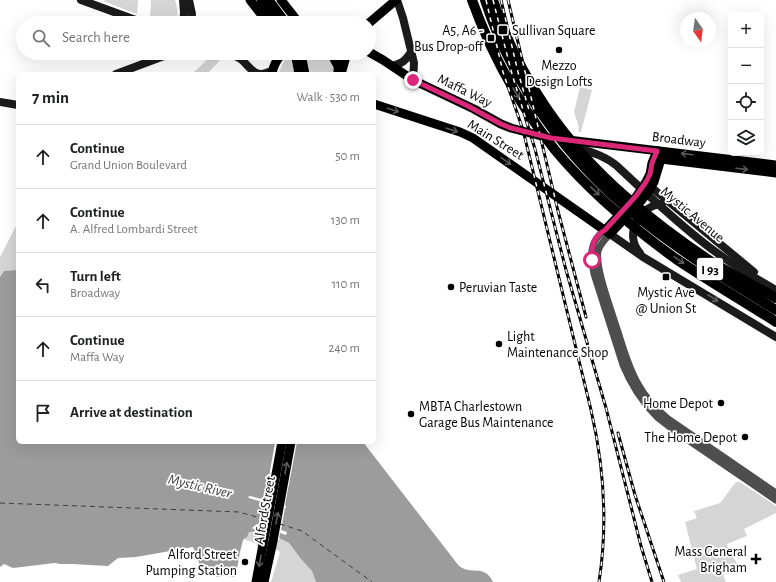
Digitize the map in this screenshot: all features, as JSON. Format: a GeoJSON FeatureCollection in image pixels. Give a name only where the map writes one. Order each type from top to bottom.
{"type":"FeatureCollection","features":[{"type":"Feature","properties":{"kind":"highway","name":"I 93"},"geometry":{"type":"LineString","coordinates":[[472,0],[482,26],[515,91],[538,126],[571,168],[597,194],[647,237],[706,279],[776,322]]}},
{"type":"Feature","properties":{"kind":"highway"},"geometry":{"type":"LineString","coordinates":[[477,0],[498,59]]}},
{"type":"Feature","properties":{"kind":"highway","name":"I 93"},"geometry":{"type":"LineString","coordinates":[[485,0],[496,32],[509,60],[547,121],[582,164],[621,203],[776,303]]}},
{"type":"Feature","properties":{"kind":"highway","name":"I 93"},"geometry":{"type":"LineString","coordinates":[[493,0],[516,57],[553,118],[576,147],[649,222],[703,265],[776,310]]}},
{"type":"Feature","properties":{"kind":"highway"},"geometry":{"type":"LineString","coordinates":[[710,261],[775,292]]}},
{"type":"Feature","properties":{"kind":"main road"},"geometry":{"type":"LineString","coordinates":[[81,0],[125,16]]}},
{"type":"Feature","properties":{"kind":"main road"},"geometry":{"type":"LineString","coordinates":[[183,0],[184,16]]}},
{"type":"Feature","properties":{"kind":"main road"},"geometry":{"type":"LineString","coordinates":[[189,0],[192,16]]}},
{"type":"Feature","properties":{"kind":"main road"},"geometry":{"type":"LineString","coordinates":[[250,0],[263,16]]}},
{"type":"Feature","properties":{"kind":"main road"},"geometry":{"type":"LineString","coordinates":[[261,0],[273,16]]}},
{"type":"Feature","properties":{"kind":"main road"},"geometry":{"type":"LineString","coordinates":[[269,0],[281,16]]}},
{"type":"Feature","properties":{"kind":"main road"},"geometry":{"type":"LineString","coordinates":[[281,0],[294,16]]}},
{"type":"Feature","properties":{"kind":"main road"},"geometry":{"type":"LineString","coordinates":[[376,17],[397,0],[414,63],[413,80]]}},
{"type":"Feature","properties":{"kind":"main road"},"geometry":{"type":"LineString","coordinates":[[392,66],[406,60],[411,52]]}},
{"type":"Feature","properties":{"kind":"main road","name":"Maffa Way"},"geometry":{"type":"LineString","coordinates":[[376,56],[413,80],[474,109],[501,124],[551,138],[578,141]]}},
{"type":"Feature","properties":{"kind":"main road"},"geometry":{"type":"LineString","coordinates":[[121,72],[153,60]]}},
{"type":"Feature","properties":{"kind":"main road"},"geometry":{"type":"LineString","coordinates":[[234,60],[245,72]]}},
{"type":"Feature","properties":{"kind":"main road"},"geometry":{"type":"LineString","coordinates":[[242,60],[254,72]]}},
{"type":"Feature","properties":{"kind":"main road"},"geometry":{"type":"LineString","coordinates":[[272,72],[278,60]]}},
{"type":"Feature","properties":{"kind":"main road"},"geometry":{"type":"LineString","coordinates":[[296,60],[299,72]]}},
{"type":"Feature","properties":{"kind":"main road"},"geometry":{"type":"LineString","coordinates":[[302,60],[305,72]]}},
{"type":"Feature","properties":{"kind":"main road"},"geometry":{"type":"LineString","coordinates":[[335,60],[338,66],[338,72]]}},
{"type":"Feature","properties":{"kind":"main road"},"geometry":{"type":"LineString","coordinates":[[342,72],[345,60]]}},
{"type":"Feature","properties":{"kind":"main road"},"geometry":{"type":"LineString","coordinates":[[0,102],[16,105]]}},
{"type":"Feature","properties":{"kind":"main road","name":"Main Street"},"geometry":{"type":"LineString","coordinates":[[376,105],[466,135],[479,142],[608,232]]}},
{"type":"Feature","properties":{"kind":"main road","name":"Mystic Avenue"},"geometry":{"type":"LineString","coordinates":[[551,138],[604,157],[643,185],[673,218],[717,253],[775,292]]}},
{"type":"Feature","properties":{"kind":"main road","name":"Broadway"},"geometry":{"type":"LineString","coordinates":[[578,141],[776,173]]}},
{"type":"Feature","properties":{"kind":"main road"},"geometry":{"type":"LineString","coordinates":[[658,154],[652,163],[650,174],[643,185],[641,202],[608,232],[643,257],[776,337]]}},
{"type":"Feature","properties":{"kind":"main road","name":"Broadway"},"geometry":{"type":"LineString","coordinates":[[658,154],[776,164]]}},
{"type":"Feature","properties":{"kind":"main road"},"geometry":{"type":"LineString","coordinates":[[643,185],[678,209],[754,272],[775,292]]}},
{"type":"Feature","properties":{"kind":"main road"},"geometry":{"type":"LineString","coordinates":[[643,257],[636,249],[633,240],[633,230],[638,220],[647,210],[654,206],[662,204],[678,209]]}},
{"type":"Feature","properties":{"kind":"main road","name":"Alford Street"},"geometry":{"type":"LineString","coordinates":[[256,582],[282,444]]}},
{"type":"Feature","properties":{"kind":"main road","name":"Alford Street"},"geometry":{"type":"LineString","coordinates":[[264,582],[291,444]]}},
{"type":"Feature","properties":{"kind":"street"},"geometry":{"type":"LineString","coordinates":[[608,232],[599,249],[598,264],[605,291],[628,361],[641,389],[668,419],[776,493]]}},
{"type":"Feature","properties":{"kind":"street"},"geometry":{"type":"LineString","coordinates":[[608,232],[599,234],[594,241],[592,249],[594,274],[625,368],[637,392],[652,412],[668,427],[776,500]]}},
{"type":"Feature","properties":{"kind":"shaded area"},"geometry":{"type":"Polygon","coordinates":[[[138,0],[137,14],[103,1],[138,0]]]}},
{"type":"Feature","properties":{"kind":"shaded area"},"geometry":{"type":"Polygon","coordinates":[[[151,0],[175,0],[178,11],[178,16],[150,16],[151,0]]]}},
{"type":"Feature","properties":{"kind":"shaded area"},"geometry":{"type":"Polygon","coordinates":[[[207,60],[220,60],[209,72],[194,72],[207,60]]]}},
{"type":"Feature","properties":{"kind":"shaded area"},"geometry":{"type":"Polygon","coordinates":[[[285,60],[292,60],[294,72],[280,72],[285,60]]]}},
{"type":"Feature","properties":{"kind":"shaded area"},"geometry":{"type":"Polygon","coordinates":[[[307,60],[330,60],[334,72],[310,72],[307,60]]]}},
{"type":"Feature","properties":{"kind":"shaded area"},"geometry":{"type":"Polygon","coordinates":[[[580,87],[592,90],[581,132],[579,132],[574,112],[580,87]]]}},
{"type":"Feature","properties":{"kind":"shaded area"},"geometry":{"type":"Polygon","coordinates":[[[16,226],[16,270],[4,271],[0,277],[0,257],[16,226]]]}},
{"type":"Feature","properties":{"kind":"shaded area"},"geometry":{"type":"Polygon","coordinates":[[[736,482],[740,482],[776,506],[776,513],[744,529],[747,536],[727,544],[729,552],[740,567],[723,575],[726,582],[681,582],[678,575],[697,569],[685,522],[697,518],[694,511],[720,503],[736,482]]]}},
{"type":"Feature","properties":{"kind":"shaded area"},"geometry":{"type":"Polygon","coordinates":[[[250,531],[267,532],[289,543],[312,571],[316,582],[271,582],[280,552],[257,546],[256,543],[245,540],[250,531]]]}},
{"type":"Feature","properties":{"kind":"water","name":"Mystic River"},"geometry":{"type":"Polygon","coordinates":[[[16,270],[16,444],[365,444],[459,566],[464,569],[482,571],[489,576],[493,582],[316,582],[312,571],[289,543],[267,532],[260,531],[249,532],[247,537],[243,540],[236,574],[233,577],[224,575],[218,577],[202,571],[193,547],[136,557],[118,558],[108,566],[55,563],[13,568],[4,564],[0,567],[0,277],[4,271],[16,270]]]}},
{"type":"Feature","properties":{"kind":"pier"},"geometry":{"type":"Polygon","coordinates":[[[275,444],[297,444],[281,530],[287,532],[286,535],[280,533],[279,540],[260,533],[260,527],[252,529],[257,524],[261,525],[265,503],[248,497],[250,496],[265,500],[275,444]]]}},
{"type":"Feature","properties":{"kind":"ferry route"},"geometry":{"type":"LineString","coordinates":[[0,503],[239,512],[264,519]]}},
{"type":"Feature","properties":{"kind":"ferry route"},"geometry":{"type":"LineString","coordinates":[[280,524],[302,531],[372,582]]}},
{"type":"Feature","properties":{"kind":"railway"},"geometry":{"type":"LineString","coordinates":[[486,0],[503,72],[523,130],[591,410],[599,452],[603,495],[603,539],[599,582]]}},
{"type":"Feature","properties":{"kind":"railway"},"geometry":{"type":"LineString","coordinates":[[493,0],[512,74],[535,149],[566,270],[606,408],[641,546],[652,582]]}},
{"type":"Feature","properties":{"kind":"railway"},"geometry":{"type":"LineString","coordinates":[[501,0],[518,72],[529,110]]}},
{"type":"Feature","properties":{"kind":"railway"},"geometry":{"type":"LineString","coordinates":[[508,0],[558,211],[586,317]]}},
{"type":"Feature","properties":{"kind":"railway"},"geometry":{"type":"LineString","coordinates":[[618,433],[635,495],[664,582]]}},
{"type":"Feature","properties":{"kind":"place","name":"Sullivan Square"},"geometry":{"type":"Point","coordinates":[503,30]}},
{"type":"Feature","properties":{"kind":"place","name":"A5, A6 - Bus Drop-off"},"geometry":{"type":"Point","coordinates":[491,38]}},
{"type":"Feature","properties":{"kind":"place","name":"Mezzo Design Lofts"},"geometry":{"type":"Point","coordinates":[559,50]}},
{"type":"Feature","properties":{"kind":"place","name":"Mystic Ave @ Union St"},"geometry":{"type":"Point","coordinates":[666,277]}},
{"type":"Feature","properties":{"kind":"place","name":"Peruvian Taste"},"geometry":{"type":"Point","coordinates":[451,287]}},
{"type":"Feature","properties":{"kind":"place","name":"Light Maintenance Shop"},"geometry":{"type":"Point","coordinates":[499,344]}},
{"type":"Feature","properties":{"kind":"place","name":"Home Depot"},"geometry":{"type":"Point","coordinates":[721,403]}},
{"type":"Feature","properties":{"kind":"place","name":"MBTA Charlestown Garage Bus Maintenance"},"geometry":{"type":"Point","coordinates":[411,414]}},
{"type":"Feature","properties":{"kind":"place","name":"The Home Depot"},"geometry":{"type":"Point","coordinates":[745,437]}},
{"type":"Feature","properties":{"kind":"place","name":"Mass General Brigham"},"geometry":{"type":"Point","coordinates":[756,559]}},
{"type":"Feature","properties":{"kind":"place","name":"Alford Street Pumping Station"},"geometry":{"type":"Point","coordinates":[245,562]}},
{"type":"Feature","properties":{"kind":"route"},"geometry":{"type":"LineString","coordinates":[[413,80],[511,128],[551,138],[657,151],[646,182],[636,196],[594,241],[591,254],[592,260]]}}]}
